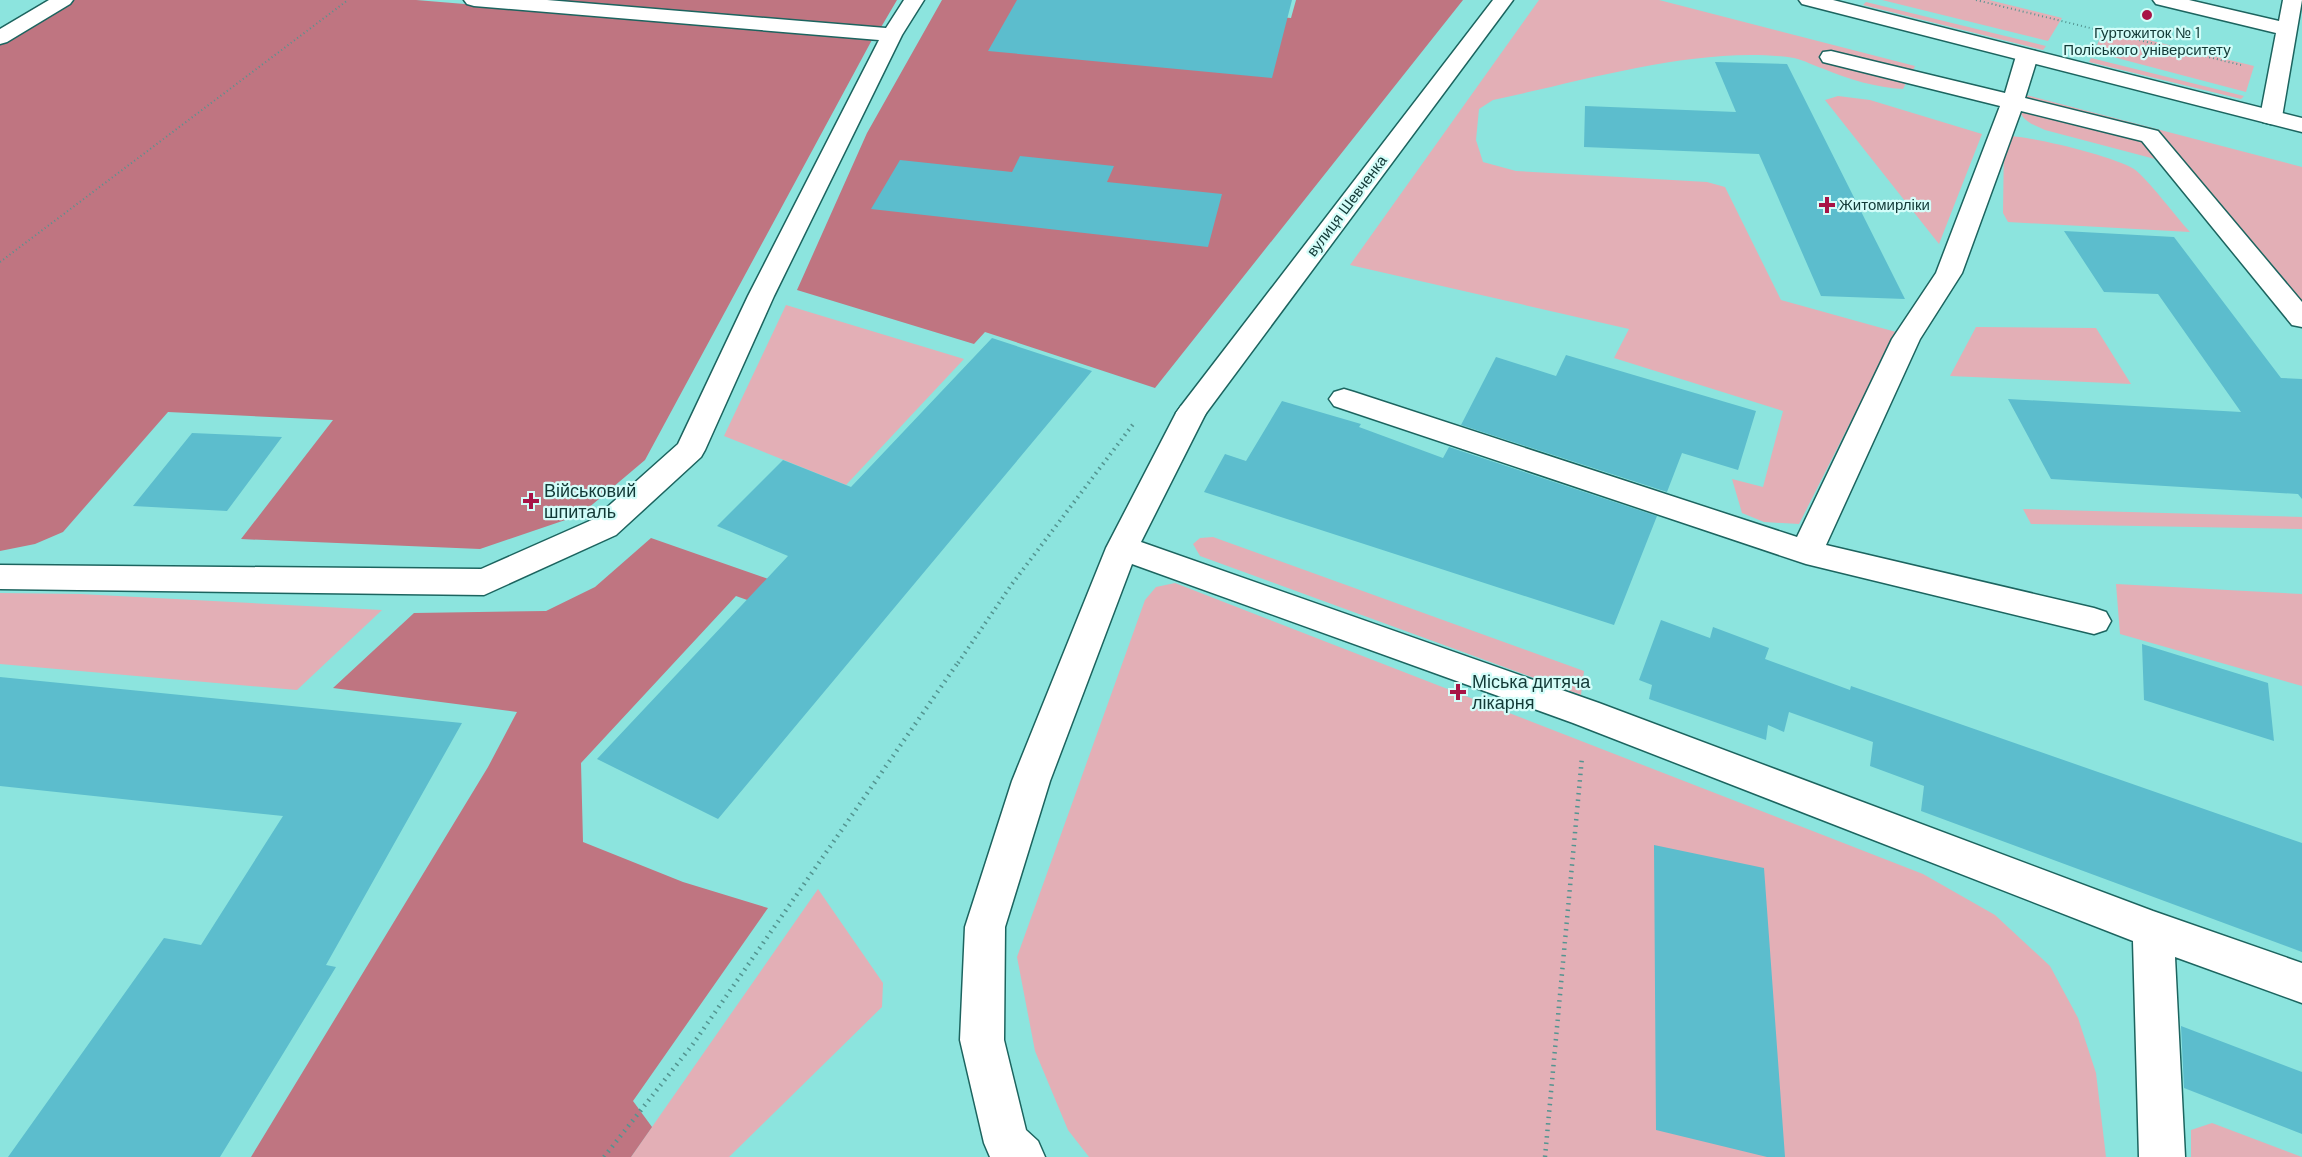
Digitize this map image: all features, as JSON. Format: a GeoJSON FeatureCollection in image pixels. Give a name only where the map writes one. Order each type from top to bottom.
{"type":"FeatureCollection","features":[{"type":"Feature","properties":{"kind":"street"},"geometry":{"type":"LineString","coordinates":[[0,38],[63,0]]}},
{"type":"Feature","properties":{"kind":"street"},"geometry":{"type":"LineString","coordinates":[[474,0],[892,35]]}},
{"type":"Feature","properties":{"kind":"street"},"geometry":{"type":"LineString","coordinates":[[0,577],[484,582],[605,527],[690,450],[760,296],[892,35],[914,0]]}},
{"type":"Feature","properties":{"kind":"street","name":"вулиця Шевченка"},"geometry":{"type":"LineString","coordinates":[[1022,1157],[1007,1143],[982,1040],[985,927],[1031,781],[1122,548],[1191,413],[1503,0]]}},
{"type":"Feature","properties":{"kind":"street"},"geometry":{"type":"LineString","coordinates":[[1809,0],[1844,4],[2027,56],[2302,125]]}},
{"type":"Feature","properties":{"kind":"street"},"geometry":{"type":"LineString","coordinates":[[2163,0],[2287,29]]}},
{"type":"Feature","properties":{"kind":"street"},"geometry":{"type":"LineString","coordinates":[[2271,117],[2293,0]]}},
{"type":"Feature","properties":{"kind":"street"},"geometry":{"type":"LineString","coordinates":[[1806,552],[1906,339],[1949,273],[2013,102],[2027,56]]}},
{"type":"Feature","properties":{"kind":"street"},"geometry":{"type":"LineString","coordinates":[[1831,57],[2150,136],[2302,319]]}},
{"type":"Feature","properties":{"kind":"street"},"geometry":{"type":"LineString","coordinates":[[1344,399],[1806,552],[2094,621]]}},
{"type":"Feature","properties":{"kind":"street"},"geometry":{"type":"LineString","coordinates":[[1122,548],[1586,713],[2153,930],[2302,983]]}},
{"type":"Feature","properties":{"kind":"street"},"geometry":{"type":"LineString","coordinates":[[2153,930],[2162,1157]]}},
{"type":"Feature","properties":{"kind":"path"},"geometry":{"type":"LineString","coordinates":[[0,262],[348,0]]}},
{"type":"Feature","properties":{"kind":"path"},"geometry":{"type":"LineString","coordinates":[[1977,0],[2278,74]]}},
{"type":"Feature","properties":{"kind":"path"},"geometry":{"type":"LineString","coordinates":[[604,1157],[693,1044],[1012,584],[1135,422],[1191,413]]}},
{"type":"Feature","properties":{"kind":"path"},"geometry":{"type":"LineString","coordinates":[[1545,1157],[1586,713]]}},
{"type":"Feature","properties":{"kind":"shaded area"},"geometry":{"type":"Polygon","coordinates":[[[74,0],[416,0],[873,38],[645,460],[580,515],[480,549],[241,539],[333,420],[168,412],[63,532],[35,544],[0,551],[0,45],[74,0]]]}},
{"type":"Feature","properties":{"kind":"shaded area"},"geometry":{"type":"Polygon","coordinates":[[[513,0],[897,0],[880,29],[513,0]]]}},
{"type":"Feature","properties":{"kind":"shaded area"},"geometry":{"type":"Polygon","coordinates":[[[942,0],[1085,0],[1291,18],[1296,0],[1463,0],[1155,388],[985,332],[974,344],[797,290],[867,133],[942,0]]]}},
{"type":"Feature","properties":{"kind":"shaded area"},"geometry":{"type":"Polygon","coordinates":[[[1539,0],[1659,0],[1915,66],[1903,89],[1863,82],[1794,58],[1759,55],[1721,56],[1683,60],[1604,75],[1493,100],[1479,109],[1476,140],[1483,162],[1516,171],[1707,182],[1725,187],[1781,300],[1896,332],[1799,524],[1764,522],[1742,513],[1732,479],[1763,487],[1783,411],[1614,358],[1629,329],[1350,265],[1539,0]]]}},
{"type":"Feature","properties":{"kind":"shaded area"},"geometry":{"type":"Polygon","coordinates":[[[1882,0],[1989,0],[2062,18],[2048,41],[1882,0]]]}},
{"type":"Feature","properties":{"kind":"shaded area"},"geometry":{"type":"Polygon","coordinates":[[[1866,2],[2046,46],[2043,50],[1863,5],[1866,2]]]}},
{"type":"Feature","properties":{"kind":"shaded area"},"geometry":{"type":"Polygon","coordinates":[[[2104,29],[2254,66],[2246,92],[2094,52],[2104,29]]]}},
{"type":"Feature","properties":{"kind":"shaded area"},"geometry":{"type":"Polygon","coordinates":[[[2091,58],[2244,96],[2241,99],[2089,62],[2091,58]]]}},
{"type":"Feature","properties":{"kind":"shaded area"},"geometry":{"type":"Polygon","coordinates":[[[2026,95],[2302,167],[2302,322],[2295,321],[2155,159],[2045,130],[2032,124],[2022,116],[2019,108],[2026,95]]]}},
{"type":"Feature","properties":{"kind":"shaded area"},"geometry":{"type":"Polygon","coordinates":[[[1838,96],[1870,100],[1982,134],[1939,244],[1825,100],[1838,96]]]}},
{"type":"Feature","properties":{"kind":"shaded area"},"geometry":{"type":"Polygon","coordinates":[[[2009,136],[2073,148],[2109,158],[2134,169],[2190,232],[2008,222],[2003,213],[2004,140],[2009,136]]]}},
{"type":"Feature","properties":{"kind":"shaded area"},"geometry":{"type":"Polygon","coordinates":[[[786,305],[964,359],[846,485],[724,436],[786,305]]]}},
{"type":"Feature","properties":{"kind":"shaded area"},"geometry":{"type":"Polygon","coordinates":[[[1976,327],[2096,328],[2131,384],[1950,376],[1976,327]]]}},
{"type":"Feature","properties":{"kind":"shaded area"},"geometry":{"type":"Polygon","coordinates":[[[2023,509],[2302,517],[2302,529],[2031,524],[2023,509]]]}},
{"type":"Feature","properties":{"kind":"shaded area"},"geometry":{"type":"Polygon","coordinates":[[[1213,537],[1584,671],[1581,695],[1200,556],[1193,544],[1200,538],[1213,537]]]}},
{"type":"Feature","properties":{"kind":"shaded area"},"geometry":{"type":"Polygon","coordinates":[[[651,538],[791,587],[767,607],[736,596],[581,763],[583,842],[683,882],[768,908],[633,1101],[652,1127],[631,1157],[251,1157],[488,767],[517,712],[333,688],[414,613],[546,611],[595,587],[651,538]]]}},
{"type":"Feature","properties":{"kind":"shaded area"},"geometry":{"type":"Polygon","coordinates":[[[1175,583],[1923,874],[1995,915],[2050,966],[2078,1018],[2096,1073],[2106,1157],[1089,1157],[1068,1130],[1035,1051],[1017,957],[1145,600],[1156,587],[1175,583]]]}},
{"type":"Feature","properties":{"kind":"shaded area"},"geometry":{"type":"Polygon","coordinates":[[[2116,584],[2302,594],[2302,686],[2120,634],[2116,584]]]}},
{"type":"Feature","properties":{"kind":"shaded area"},"geometry":{"type":"Polygon","coordinates":[[[0,593],[80,594],[382,610],[297,690],[0,664],[0,593]]]}},
{"type":"Feature","properties":{"kind":"shaded area"},"geometry":{"type":"Polygon","coordinates":[[[818,889],[883,983],[882,1007],[729,1157],[631,1157],[818,889]]]}},
{"type":"Feature","properties":{"kind":"shaded area"},"geometry":{"type":"Polygon","coordinates":[[[2212,1123],[2302,1157],[2191,1157],[2191,1130],[2212,1123]]]}},
{"type":"Feature","properties":{"kind":"building"},"geometry":{"type":"Polygon","coordinates":[[[1017,0],[1292,0],[1272,78],[988,51],[1017,0]]]}},
{"type":"Feature","properties":{"kind":"building"},"geometry":{"type":"Polygon","coordinates":[[[1715,62],[1787,64],[1905,299],[1821,296],[1759,154],[1584,147],[1585,106],[1736,112],[1715,62]]]}},
{"type":"Feature","properties":{"kind":"building"},"geometry":{"type":"Polygon","coordinates":[[[1020,156],[1114,166],[1107,182],[1222,194],[1208,247],[871,209],[900,160],[1012,172],[1020,156]]]}},
{"type":"Feature","properties":{"kind":"building"},"geometry":{"type":"Polygon","coordinates":[[[2064,231],[2174,237],[2281,378],[2302,379],[2302,499],[2298,494],[2051,479],[2008,399],[2241,412],[2158,294],[2104,292],[2064,231]]]}},
{"type":"Feature","properties":{"kind":"building"},"geometry":{"type":"Polygon","coordinates":[[[992,338],[1092,371],[718,819],[597,759],[788,556],[717,526],[783,460],[851,487],[992,338]]]}},
{"type":"Feature","properties":{"kind":"building"},"geometry":{"type":"Polygon","coordinates":[[[1566,355],[1756,411],[1738,470],[1682,453],[1667,492],[1461,425],[1496,357],[1556,376],[1566,355]]]}},
{"type":"Feature","properties":{"kind":"building"},"geometry":{"type":"Polygon","coordinates":[[[1282,401],[1361,424],[1359,427],[1443,458],[1449,447],[1657,516],[1614,625],[1204,492],[1225,454],[1246,461],[1282,401]]]}},
{"type":"Feature","properties":{"kind":"building"},"geometry":{"type":"Polygon","coordinates":[[[192,433],[282,437],[227,511],[133,506],[192,433]]]}},
{"type":"Feature","properties":{"kind":"building"},"geometry":{"type":"Polygon","coordinates":[[[1661,620],[1710,638],[1713,627],[1769,648],[1765,659],[1850,690],[1851,686],[2302,843],[2302,952],[1921,811],[1924,786],[1870,766],[1873,742],[1789,712],[1784,732],[1768,725],[1766,740],[1649,699],[1652,685],[1639,680],[1661,620]]]}},
{"type":"Feature","properties":{"kind":"building"},"geometry":{"type":"Polygon","coordinates":[[[2142,644],[2268,683],[2274,741],[2144,700],[2142,644]]]}},
{"type":"Feature","properties":{"kind":"building"},"geometry":{"type":"Polygon","coordinates":[[[0,677],[462,723],[326,965],[336,967],[220,1157],[8,1157],[164,938],[201,945],[283,816],[0,786],[0,677]]]}},
{"type":"Feature","properties":{"kind":"building"},"geometry":{"type":"Polygon","coordinates":[[[1654,845],[1764,868],[1785,1157],[1767,1157],[1656,1130],[1654,845]]]}},
{"type":"Feature","properties":{"kind":"building"},"geometry":{"type":"Polygon","coordinates":[[[2181,1026],[2302,1072],[2302,1134],[2184,1088],[2181,1026]]]}},
{"type":"Feature","properties":{"kind":"place","name":"Гуртожиток № 1 Поліського університету"},"geometry":{"type":"Point","coordinates":[2147,15]}},
{"type":"Feature","properties":{"kind":"place","name":"Житомирліки"},"geometry":{"type":"Point","coordinates":[1827,205]}},
{"type":"Feature","properties":{"kind":"place","name":"Військовий шпиталь"},"geometry":{"type":"Point","coordinates":[531,501]}},
{"type":"Feature","properties":{"kind":"place","name":"Міська дитяча лікарня"},"geometry":{"type":"Point","coordinates":[1458,692]}}]}
